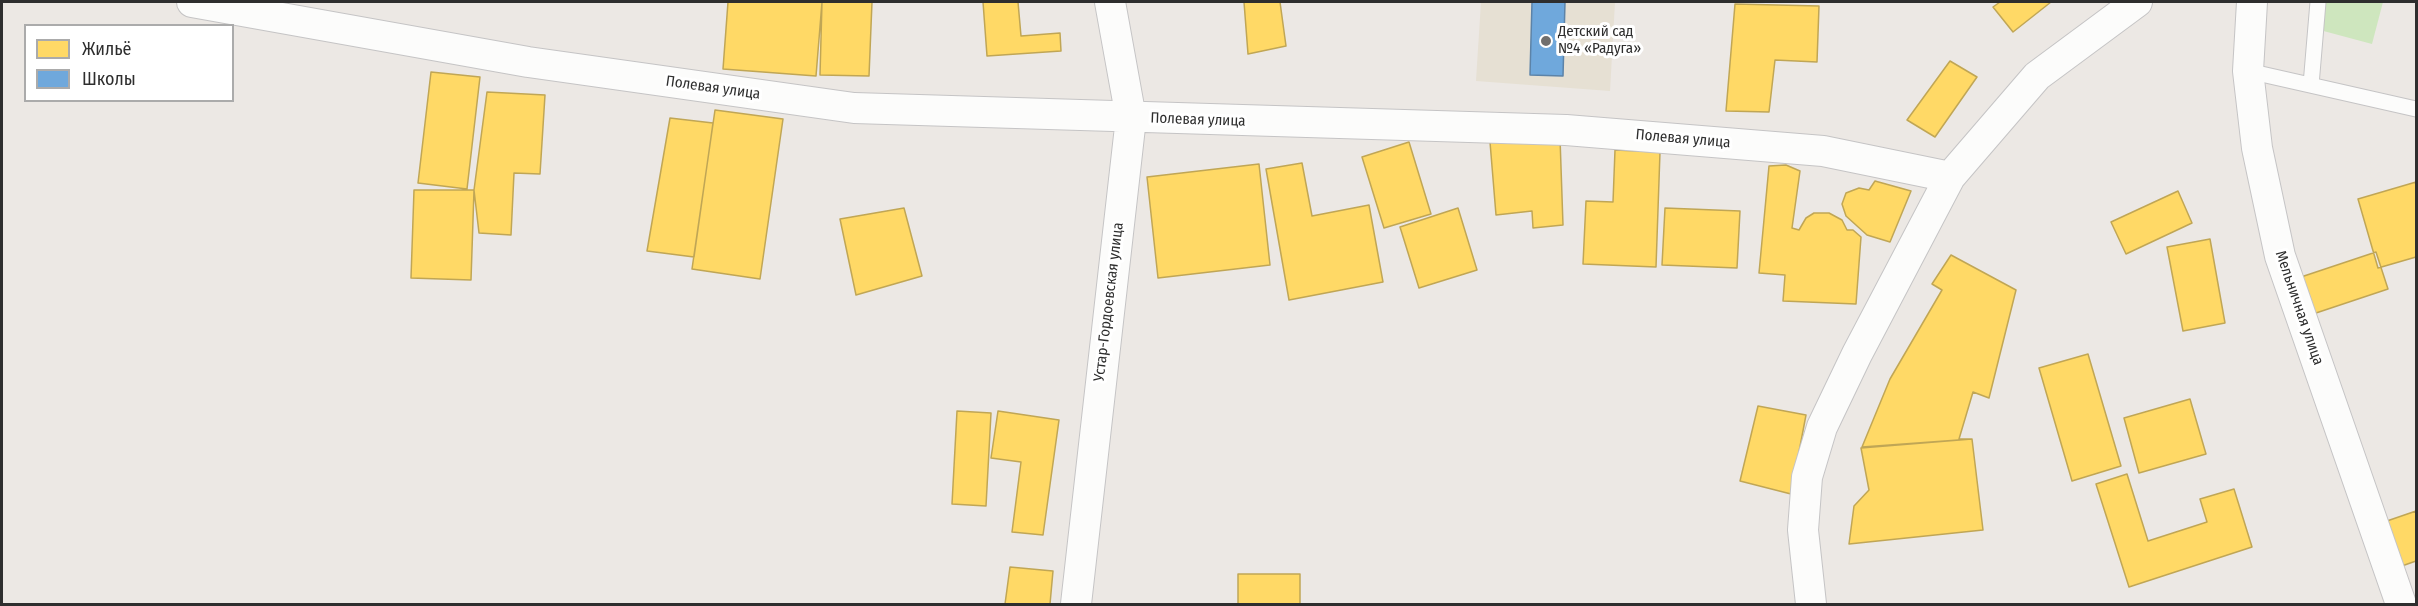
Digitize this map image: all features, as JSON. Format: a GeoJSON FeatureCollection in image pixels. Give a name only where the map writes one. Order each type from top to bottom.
{"type":"FeatureCollection","features":[{"type":"Feature","properties":{"kind":"street","name":"Полевая улица"},"geometry":{"type":"LineString","coordinates":[[192,2],[528,62],[854,108],[1566,130],[1823,151],[1950,177]]}},
{"type":"Feature","properties":{"kind":"street","name":"Устар-Гордоевская улица"},"geometry":{"type":"LineString","coordinates":[[1076,604],[1131,118],[1110,2]]}},
{"type":"Feature","properties":{"kind":"street"},"geometry":{"type":"LineString","coordinates":[[1810,604],[1803,530],[1807,477],[1822,428],[1857,354],[1950,177],[2037,76],[2137,2]]}},
{"type":"Feature","properties":{"kind":"street","name":"Мельничная улица"},"geometry":{"type":"LineString","coordinates":[[2248,2],[2248,71],[2258,148],[2280,256],[2401,604]]}},
{"type":"Feature","properties":{"kind":"lane"},"geometry":{"type":"LineString","coordinates":[[2311,85],[2318,2]]}},
{"type":"Feature","properties":{"kind":"lane"},"geometry":{"type":"LineString","coordinates":[[2248,71],[2416,109]]}},
{"type":"Feature","properties":{"kind":"shaded area","name":"Детский сад №4 «Радуга»"},"geometry":{"type":"Polygon","coordinates":[[[1481,2],[1615,2],[1610,91],[1476,81],[1481,2]]]}},
{"type":"Feature","properties":{"kind":"green space"},"geometry":{"type":"Polygon","coordinates":[[[2325,2],[2383,2],[2372,44],[2316,29],[2325,2]]]}},
{"type":"Feature","properties":{"kind":"building: Жильё"},"geometry":{"type":"Polygon","coordinates":[[[728,2],[822,2],[816,76],[723,69],[728,2]]]}},
{"type":"Feature","properties":{"kind":"building: Жильё"},"geometry":{"type":"Polygon","coordinates":[[[822,2],[872,2],[869,76],[820,75],[822,2]]]}},
{"type":"Feature","properties":{"kind":"building: Жильё"},"geometry":{"type":"Polygon","coordinates":[[[983,2],[1018,2],[1021,36],[1060,33],[1061,51],[987,56],[983,2]]]}},
{"type":"Feature","properties":{"kind":"building: Жильё"},"geometry":{"type":"Polygon","coordinates":[[[1244,2],[1280,2],[1286,46],[1248,54],[1244,2]]]}},
{"type":"Feature","properties":{"kind":"building: Жильё"},"geometry":{"type":"Polygon","coordinates":[[[2000,2],[2051,2],[2013,32],[1993,7],[2000,2]]]}},
{"type":"Feature","properties":{"kind":"building: Жильё"},"geometry":{"type":"Polygon","coordinates":[[[1735,4],[1819,6],[1817,62],[1775,60],[1769,112],[1726,111],[1735,4]]]}},
{"type":"Feature","properties":{"kind":"building: Жильё"},"geometry":{"type":"Polygon","coordinates":[[[1950,61],[1977,77],[1935,137],[1907,120],[1950,61]]]}},
{"type":"Feature","properties":{"kind":"building: Жильё"},"geometry":{"type":"Polygon","coordinates":[[[431,72],[480,77],[467,189],[418,183],[431,72]]]}},
{"type":"Feature","properties":{"kind":"building: Жильё"},"geometry":{"type":"Polygon","coordinates":[[[487,92],[545,95],[540,174],[514,173],[511,235],[479,233],[474,190],[487,92]]]}},
{"type":"Feature","properties":{"kind":"building: Жильё"},"geometry":{"type":"Polygon","coordinates":[[[715,110],[783,119],[760,279],[692,269],[715,110]]]}},
{"type":"Feature","properties":{"kind":"building: Жильё"},"geometry":{"type":"Polygon","coordinates":[[[670,118],[713,123],[694,257],[647,251],[670,118]]]}},
{"type":"Feature","properties":{"kind":"building: Жильё"},"geometry":{"type":"Polygon","coordinates":[[[1560,138],[1563,225],[1533,228],[1532,211],[1496,215],[1490,142],[1560,138]]]}},
{"type":"Feature","properties":{"kind":"building: Жильё"},"geometry":{"type":"Polygon","coordinates":[[[1409,142],[1431,214],[1384,228],[1362,157],[1409,142]]]}},
{"type":"Feature","properties":{"kind":"building: Жильё"},"geometry":{"type":"Polygon","coordinates":[[[1615,150],[1660,152],[1656,267],[1583,264],[1586,201],[1613,202],[1615,150]]]}},
{"type":"Feature","properties":{"kind":"building: Жильё"},"geometry":{"type":"Polygon","coordinates":[[[1302,163],[1312,216],[1369,205],[1383,282],[1289,300],[1266,169],[1302,163]]]}},
{"type":"Feature","properties":{"kind":"building: Жильё"},"geometry":{"type":"Polygon","coordinates":[[[1259,164],[1270,265],[1158,278],[1147,177],[1259,164]]]}},
{"type":"Feature","properties":{"kind":"building: Жильё"},"geometry":{"type":"Polygon","coordinates":[[[1786,165],[1800,171],[1792,228],[1799,230],[1806,218],[1814,213],[1829,213],[1842,220],[1847,230],[1853,230],[1861,237],[1856,304],[1783,301],[1785,275],[1759,273],[1769,166],[1786,165]]]}},
{"type":"Feature","properties":{"kind":"building: Жильё"},"geometry":{"type":"Polygon","coordinates":[[[1875,181],[1911,191],[1890,242],[1867,235],[1846,216],[1842,204],[1846,193],[1859,188],[1869,190],[1875,181]]]}},
{"type":"Feature","properties":{"kind":"building: Жильё"},"geometry":{"type":"Polygon","coordinates":[[[2416,182],[2416,257],[2378,268],[2358,199],[2416,182]]]}},
{"type":"Feature","properties":{"kind":"building: Жильё"},"geometry":{"type":"Polygon","coordinates":[[[414,190],[474,190],[471,280],[411,278],[414,190]]]}},
{"type":"Feature","properties":{"kind":"building: Жильё"},"geometry":{"type":"Polygon","coordinates":[[[2178,191],[2192,223],[2126,254],[2111,222],[2178,191]]]}},
{"type":"Feature","properties":{"kind":"building: Жильё"},"geometry":{"type":"Polygon","coordinates":[[[904,208],[922,276],[856,295],[840,219],[904,208]]]}},
{"type":"Feature","properties":{"kind":"building: Жильё"},"geometry":{"type":"Polygon","coordinates":[[[1458,208],[1477,270],[1419,288],[1400,227],[1458,208]]]}},
{"type":"Feature","properties":{"kind":"building: Жильё"},"geometry":{"type":"Polygon","coordinates":[[[1665,208],[1740,211],[1737,268],[1662,265],[1665,208]]]}},
{"type":"Feature","properties":{"kind":"building: Жильё"},"geometry":{"type":"Polygon","coordinates":[[[2210,239],[2225,323],[2183,331],[2167,247],[2210,239]]]}},
{"type":"Feature","properties":{"kind":"building: Жильё"},"geometry":{"type":"Polygon","coordinates":[[[2376,252],[2388,289],[2310,315],[2298,278],[2376,252]]]}},
{"type":"Feature","properties":{"kind":"building: Жильё"},"geometry":{"type":"Polygon","coordinates":[[[1951,255],[2016,290],[1989,398],[1973,392],[1959,439],[1972,439],[1862,447],[1890,379],[1942,290],[1932,284],[1951,255]]]}},
{"type":"Feature","properties":{"kind":"building: Жильё"},"geometry":{"type":"Polygon","coordinates":[[[2088,354],[2121,466],[2072,481],[2039,368],[2088,354]]]}},
{"type":"Feature","properties":{"kind":"building: Жильё"},"geometry":{"type":"Polygon","coordinates":[[[2190,399],[2206,454],[2139,473],[2124,418],[2190,399]]]}},
{"type":"Feature","properties":{"kind":"building: Жильё"},"geometry":{"type":"Polygon","coordinates":[[[1758,406],[1806,415],[1791,494],[1740,481],[1758,406]]]}},
{"type":"Feature","properties":{"kind":"building: Жильё"},"geometry":{"type":"Polygon","coordinates":[[[957,411],[991,413],[986,506],[952,504],[957,411]]]}},
{"type":"Feature","properties":{"kind":"building: Жильё"},"geometry":{"type":"Polygon","coordinates":[[[998,411],[1059,420],[1043,535],[1012,532],[1021,462],[991,458],[998,411]]]}},
{"type":"Feature","properties":{"kind":"building: Жильё"},"geometry":{"type":"Polygon","coordinates":[[[1972,439],[1983,530],[1849,544],[1854,506],[1869,490],[1861,448],[1972,439]]]}},
{"type":"Feature","properties":{"kind":"building: Жильё"},"geometry":{"type":"Polygon","coordinates":[[[2127,474],[2148,541],[2207,522],[2200,499],[2234,489],[2252,547],[2129,587],[2096,484],[2127,474]]]}},
{"type":"Feature","properties":{"kind":"building: Жильё"},"geometry":{"type":"Polygon","coordinates":[[[2416,511],[2416,561],[2399,567],[2384,522],[2416,511]]]}},
{"type":"Feature","properties":{"kind":"building: Жильё"},"geometry":{"type":"Polygon","coordinates":[[[1010,567],[1053,571],[1050,604],[1005,604],[1010,567]]]}},
{"type":"Feature","properties":{"kind":"building: Жильё"},"geometry":{"type":"Polygon","coordinates":[[[1238,574],[1300,574],[1300,604],[1238,604],[1238,574]]]}},
{"type":"Feature","properties":{"kind":"building: Школы"},"geometry":{"type":"Polygon","coordinates":[[[1532,2],[1565,2],[1563,76],[1530,75],[1532,2]]]}},
{"type":"Feature","properties":{"kind":"place","name":"Детский сад №4 «Радуга»"},"geometry":{"type":"Point","coordinates":[1546,41]}}]}
